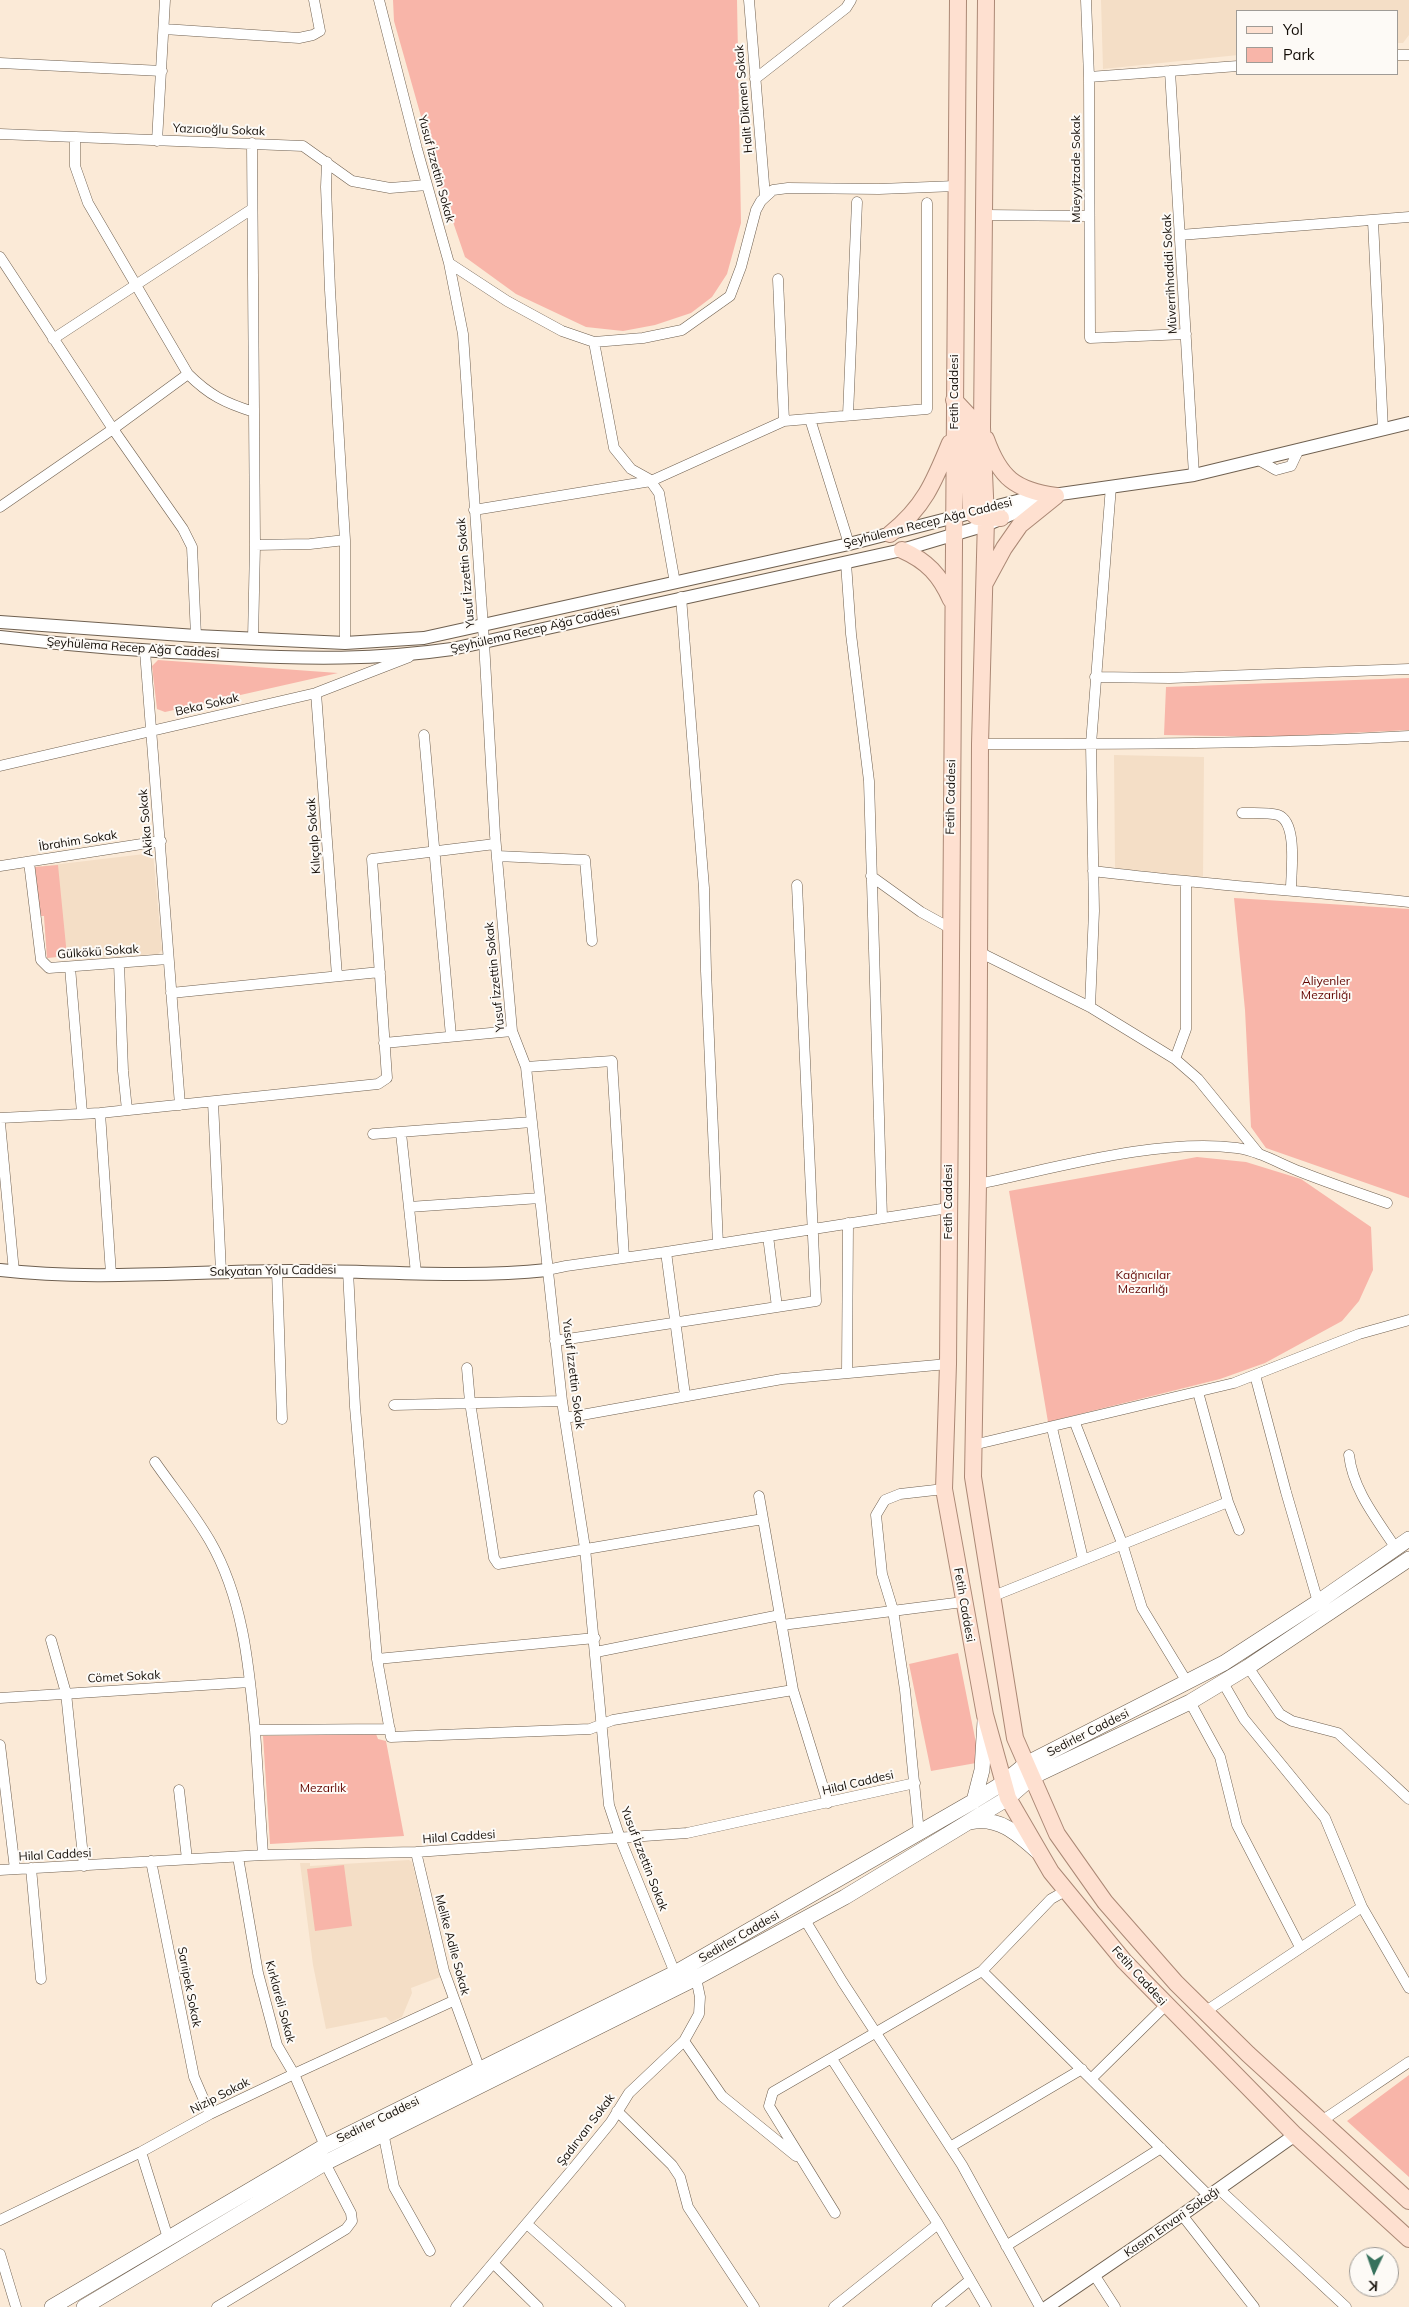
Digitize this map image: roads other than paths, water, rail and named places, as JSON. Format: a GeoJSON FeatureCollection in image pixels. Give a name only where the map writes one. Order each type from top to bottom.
{"type":"FeatureCollection","features":[{"type":"Feature","properties":{"kind":"main road","name":"Fetih Caddesi"},"geometry":{"type":"LineString","coordinates":[[958,0],[948,1364],[944,1489],[985,1715],[1006,1791],[1051,1872],[1124,1961],[1166,2005],[1295,2135],[1409,2239]]}},
{"type":"Feature","properties":{"kind":"main road","name":"Fetih Caddesi"},"geometry":{"type":"LineString","coordinates":[[986,0],[982,427],[984,585],[980,744],[978,1184],[973,1477],[1015,1738],[1057,1834],[1105,1902],[1176,1983],[1248,2054],[1323,2120],[1409,2201]]}},
{"type":"Feature","properties":{"kind":"main road"},"geometry":{"type":"LineString","coordinates":[[954,400],[968,415],[984,519],[976,539],[977,614],[982,640]]}},
{"type":"Feature","properties":{"kind":"main road"},"geometry":{"type":"LineString","coordinates":[[982,427],[1000,469],[1016,485],[1033,492],[1056,496]]}},
{"type":"Feature","properties":{"kind":"main road"},"geometry":{"type":"LineString","coordinates":[[890,534],[910,518],[926,497],[954,434]]}},
{"type":"Feature","properties":{"kind":"main road"},"geometry":{"type":"LineString","coordinates":[[984,585],[1004,548],[1020,525],[1056,496]]}},
{"type":"Feature","properties":{"kind":"main road"},"geometry":{"type":"LineString","coordinates":[[953,516],[969,522],[984,519]]}},
{"type":"Feature","properties":{"kind":"main road"},"geometry":{"type":"LineString","coordinates":[[902,550],[919,558],[933,569],[945,586],[953,604]]}},
{"type":"Feature","properties":{"kind":"main road","name":"Sedirler Caddesi"},"geometry":{"type":"LineString","coordinates":[[1029,1770],[1190,1702],[1248,1667],[1323,1608],[1395,1547],[1409,1539]]}},
{"type":"Feature","properties":{"kind":"main road","name":"Sedirler Caddesi"},"geometry":{"type":"LineString","coordinates":[[84,2307],[325,2163],[383,2132],[696,1978],[805,1920],[968,1822],[1029,1770],[1409,1559]]}},
{"type":"Feature","properties":{"kind":"main road"},"geometry":{"type":"LineString","coordinates":[[974,1801],[982,1770],[985,1715]]}},
{"type":"Feature","properties":{"kind":"main road","name":"Sedirler Caddesi"},"geometry":{"type":"LineString","coordinates":[[52,2307],[325,2146],[675,1974],[974,1801],[1006,1791]]}},
{"type":"Feature","properties":{"kind":"main road"},"geometry":{"type":"LineString","coordinates":[[968,1822],[982,1819],[1002,1824],[1039,1852]]}},
{"type":"Feature","properties":{"kind":"main road"},"geometry":{"type":"LineString","coordinates":[[1231,2070],[1248,2054]]}},
{"type":"Feature","properties":{"kind":"street"},"geometry":{"type":"LineString","coordinates":[[157,141],[166,0]]}},
{"type":"Feature","properties":{"kind":"street"},"geometry":{"type":"LineString","coordinates":[[164,29],[299,38],[313,35],[320,31],[314,0]]}},
{"type":"Feature","properties":{"kind":"street","name":"Yusuf İzzettin Sokak"},"geometry":{"type":"LineString","coordinates":[[379,0],[426,185],[449,263],[462,334],[483,625],[495,844],[512,1031],[526,1067],[562,1401],[585,1548],[595,1638],[609,1805],[620,1838],[675,1974]]}},
{"type":"Feature","properties":{"kind":"street","name":"Halit Dikmen Sokak"},"geometry":{"type":"LineString","coordinates":[[749,0],[765,196]]}},
{"type":"Feature","properties":{"kind":"street"},"geometry":{"type":"LineString","coordinates":[[755,79],[846,8],[851,0]]}},
{"type":"Feature","properties":{"kind":"street","name":"Müeyyitzade Sokak"},"geometry":{"type":"LineString","coordinates":[[1086,0],[1089,77],[1088,216],[1090,338],[1186,334]]}},
{"type":"Feature","properties":{"kind":"street"},"geometry":{"type":"LineString","coordinates":[[0,63],[162,71]]}},
{"type":"Feature","properties":{"kind":"street"},"geometry":{"type":"LineString","coordinates":[[1089,77],[1236,66]]}},
{"type":"Feature","properties":{"kind":"street","name":"Müverrihhadidi Sokak"},"geometry":{"type":"LineString","coordinates":[[1170,71],[1194,475]]}},
{"type":"Feature","properties":{"kind":"street","name":"Yazıcıoğlu Sokak"},"geometry":{"type":"LineString","coordinates":[[0,134],[303,146],[352,181],[390,188],[426,185]]}},
{"type":"Feature","properties":{"kind":"street"},"geometry":{"type":"LineString","coordinates":[[75,137],[75,166],[88,203],[188,374],[205,391],[229,405],[254,412]]}},
{"type":"Feature","properties":{"kind":"street"},"geometry":{"type":"LineString","coordinates":[[252,143],[255,545],[253,639]]}},
{"type":"Feature","properties":{"kind":"street"},"geometry":{"type":"LineString","coordinates":[[327,162],[326,186],[330,281],[345,540],[345,643]]}},
{"type":"Feature","properties":{"kind":"street"},"geometry":{"type":"LineString","coordinates":[[449,263],[508,301],[562,331],[594,342],[643,338],[682,330],[730,296],[741,267],[756,210],[765,196],[774,190],[788,188],[879,189],[956,186]]}},
{"type":"Feature","properties":{"kind":"street"},"geometry":{"type":"LineString","coordinates":[[848,415],[857,202]]}},
{"type":"Feature","properties":{"kind":"street"},"geometry":{"type":"LineString","coordinates":[[474,510],[651,481],[784,421],[927,409],[927,203]]}},
{"type":"Feature","properties":{"kind":"street"},"geometry":{"type":"LineString","coordinates":[[53,338],[137,286],[252,208]]}},
{"type":"Feature","properties":{"kind":"street"},"geometry":{"type":"LineString","coordinates":[[985,215],[1088,216]]}},
{"type":"Feature","properties":{"kind":"street"},"geometry":{"type":"LineString","coordinates":[[1180,236],[1409,217]]}},
{"type":"Feature","properties":{"kind":"street"},"geometry":{"type":"LineString","coordinates":[[1373,221],[1383,430]]}},
{"type":"Feature","properties":{"kind":"street"},"geometry":{"type":"LineString","coordinates":[[0,257],[113,429],[183,529],[192,547],[196,636]]}},
{"type":"Feature","properties":{"kind":"street"},"geometry":{"type":"LineString","coordinates":[[778,279],[784,421]]}},
{"type":"Feature","properties":{"kind":"street"},"geometry":{"type":"LineString","coordinates":[[594,342],[614,448],[630,469],[651,481],[659,493],[675,583]]}},
{"type":"Feature","properties":{"kind":"street"},"geometry":{"type":"LineString","coordinates":[[0,506],[113,429],[188,374]]}},
{"type":"Feature","properties":{"kind":"street"},"geometry":{"type":"LineString","coordinates":[[810,419],[850,544]]}},
{"type":"Feature","properties":{"kind":"street","name":"Şeyhülema Recep Ağa Caddesi"},"geometry":{"type":"LineString","coordinates":[[0,637],[145,651],[320,659],[416,654],[484,642],[681,597],[902,550],[953,537],[1025,499],[1194,475],[1409,423]]}},
{"type":"Feature","properties":{"kind":"street"},"geometry":{"type":"LineString","coordinates":[[1090,1007],[1094,911],[1091,744],[1111,486]]}},
{"type":"Feature","properties":{"kind":"street","name":"Şeyhülema Recep Ağa Caddesi"},"geometry":{"type":"LineString","coordinates":[[984,519],[1056,496]]}},
{"type":"Feature","properties":{"kind":"street","name":"Şeyhülema Recep Ağa Caddesi"},"geometry":{"type":"LineString","coordinates":[[0,622],[196,636],[345,643],[424,638],[850,544],[953,516]]}},
{"type":"Feature","properties":{"kind":"street"},"geometry":{"type":"LineString","coordinates":[[255,545],[310,544],[345,540]]}},
{"type":"Feature","properties":{"kind":"street"},"geometry":{"type":"LineString","coordinates":[[846,563],[851,634],[869,781],[871,876],[876,962],[882,1218]]}},
{"type":"Feature","properties":{"kind":"street"},"geometry":{"type":"LineString","coordinates":[[681,597],[704,888],[718,1244]]}},
{"type":"Feature","properties":{"kind":"street","name":"Akika Sokak"},"geometry":{"type":"LineString","coordinates":[[145,651],[180,1105]]}},
{"type":"Feature","properties":{"kind":"street","name":"Beka Sokak"},"geometry":{"type":"LineString","coordinates":[[0,766],[316,693],[416,654]]}},
{"type":"Feature","properties":{"kind":"street"},"geometry":{"type":"LineString","coordinates":[[1095,677],[1170,678],[1409,669]]}},
{"type":"Feature","properties":{"kind":"street","name":"Kılıçalp Sokak"},"geometry":{"type":"LineString","coordinates":[[316,693],[337,976]]}},
{"type":"Feature","properties":{"kind":"street"},"geometry":{"type":"LineString","coordinates":[[424,735],[451,1036]]}},
{"type":"Feature","properties":{"kind":"street"},"geometry":{"type":"LineString","coordinates":[[980,744],[1091,744],[1351,739],[1409,736]]}},
{"type":"Feature","properties":{"kind":"street"},"geometry":{"type":"LineString","coordinates":[[1242,813],[1278,815],[1285,820],[1292,832],[1291,889]]}},
{"type":"Feature","properties":{"kind":"street","name":"İbrahim Sokak"},"geometry":{"type":"LineString","coordinates":[[0,866],[161,841]]}},
{"type":"Feature","properties":{"kind":"street"},"geometry":{"type":"LineString","coordinates":[[0,1118],[100,1113],[378,1084],[387,1078],[372,858],[495,844]]}},
{"type":"Feature","properties":{"kind":"street"},"geometry":{"type":"LineString","coordinates":[[497,856],[585,860],[592,941]]}},
{"type":"Feature","properties":{"kind":"street","name":"Gülkökü Sokak"},"geometry":{"type":"LineString","coordinates":[[29,862],[41,960],[49,968],[168,959]]}},
{"type":"Feature","properties":{"kind":"street"},"geometry":{"type":"LineString","coordinates":[[1093,871],[1186,882],[1291,889],[1409,902]]}},
{"type":"Feature","properties":{"kind":"street"},"geometry":{"type":"LineString","coordinates":[[871,876],[921,912],[950,928]]}},
{"type":"Feature","properties":{"kind":"street"},"geometry":{"type":"LineString","coordinates":[[1175,1059],[1186,1029],[1186,882]]}},
{"type":"Feature","properties":{"kind":"street"},"geometry":{"type":"LineString","coordinates":[[555,1341],[816,1301],[797,885]]}},
{"type":"Feature","properties":{"kind":"street"},"geometry":{"type":"LineString","coordinates":[[979,952],[1090,1007],[1175,1059],[1198,1079],[1258,1154]]}},
{"type":"Feature","properties":{"kind":"street"},"geometry":{"type":"LineString","coordinates":[[119,963],[123,1071],[127,1110]]}},
{"type":"Feature","properties":{"kind":"street"},"geometry":{"type":"LineString","coordinates":[[70,967],[82,1113]]}},
{"type":"Feature","properties":{"kind":"street"},"geometry":{"type":"LineString","coordinates":[[171,993],[380,972]]}},
{"type":"Feature","properties":{"kind":"street"},"geometry":{"type":"LineString","coordinates":[[384,1043],[512,1031]]}},
{"type":"Feature","properties":{"kind":"street"},"geometry":{"type":"LineString","coordinates":[[526,1067],[612,1061],[624,1257]]}},
{"type":"Feature","properties":{"kind":"street"},"geometry":{"type":"LineString","coordinates":[[213,1102],[221,1272]]}},
{"type":"Feature","properties":{"kind":"street"},"geometry":{"type":"LineString","coordinates":[[100,1113],[111,1274]]}},
{"type":"Feature","properties":{"kind":"street"},"geometry":{"type":"LineString","coordinates":[[0,1122],[14,1272]]}},
{"type":"Feature","properties":{"kind":"street"},"geometry":{"type":"LineString","coordinates":[[373,1134],[532,1122]]}},
{"type":"Feature","properties":{"kind":"street"},"geometry":{"type":"LineString","coordinates":[[401,1133],[416,1273]]}},
{"type":"Feature","properties":{"kind":"street"},"geometry":{"type":"LineString","coordinates":[[978,1184],[1143,1150],[1206,1146],[1238,1148],[1258,1154],[1386,1203]]}},
{"type":"Feature","properties":{"kind":"street"},"geometry":{"type":"LineString","coordinates":[[409,1206],[540,1198]]}},
{"type":"Feature","properties":{"kind":"street"},"geometry":{"type":"LineString","coordinates":[[547,1270],[948,1208]]}},
{"type":"Feature","properties":{"kind":"street"},"geometry":{"type":"LineString","coordinates":[[847,1373],[848,1223]]}},
{"type":"Feature","properties":{"kind":"street"},"geometry":{"type":"LineString","coordinates":[[768,1236],[777,1307]]}},
{"type":"Feature","properties":{"kind":"street"},"geometry":{"type":"LineString","coordinates":[[666,1252],[685,1396]]}},
{"type":"Feature","properties":{"kind":"street","name":"Sakyatan Yolu Caddesi"},"geometry":{"type":"LineString","coordinates":[[0,1270],[111,1274],[348,1270],[416,1273],[500,1273],[547,1270]]}},
{"type":"Feature","properties":{"kind":"street"},"geometry":{"type":"LineString","coordinates":[[348,1270],[355,1406],[377,1659],[392,1737],[590,1729],[603,1726],[613,1720],[793,1690]]}},
{"type":"Feature","properties":{"kind":"street"},"geometry":{"type":"LineString","coordinates":[[277,1271],[282,1419]]}},
{"type":"Feature","properties":{"kind":"street"},"geometry":{"type":"LineString","coordinates":[[974,1445],[1075,1423],[1198,1392],[1255,1375],[1360,1334],[1409,1320]]}},
{"type":"Feature","properties":{"kind":"street"},"geometry":{"type":"LineString","coordinates":[[565,1418],[782,1379],[948,1364]]}},
{"type":"Feature","properties":{"kind":"street"},"geometry":{"type":"LineString","coordinates":[[467,1368],[470,1402],[494,1558],[498,1564],[763,1519]]}},
{"type":"Feature","properties":{"kind":"street"},"geometry":{"type":"LineString","coordinates":[[1255,1375],[1286,1492],[1323,1608]]}},
{"type":"Feature","properties":{"kind":"street"},"geometry":{"type":"LineString","coordinates":[[1198,1392],[1228,1502],[1239,1530]]}},
{"type":"Feature","properties":{"kind":"street"},"geometry":{"type":"LineString","coordinates":[[394,1405],[562,1401]]}},
{"type":"Feature","properties":{"kind":"street"},"geometry":{"type":"LineString","coordinates":[[1075,1423],[1122,1543],[1142,1608],[1187,1682]]}},
{"type":"Feature","properties":{"kind":"street"},"geometry":{"type":"LineString","coordinates":[[1052,1428],[1084,1559]]}},
{"type":"Feature","properties":{"kind":"street"},"geometry":{"type":"LineString","coordinates":[[1349,1455],[1351,1473],[1358,1490],[1395,1547]]}},
{"type":"Feature","properties":{"kind":"street"},"geometry":{"type":"LineString","coordinates":[[155,1462],[210,1541],[232,1593],[242,1631],[250,1682],[263,1855]]}},
{"type":"Feature","properties":{"kind":"street"},"geometry":{"type":"LineString","coordinates":[[919,1833],[910,1730],[893,1610],[882,1574],[876,1515],[885,1500],[900,1494],[944,1489]]}},
{"type":"Feature","properties":{"kind":"street"},"geometry":{"type":"LineString","coordinates":[[760,1496],[793,1690],[828,1802]]}},
{"type":"Feature","properties":{"kind":"street"},"geometry":{"type":"LineString","coordinates":[[991,1598],[1122,1543],[1228,1502]]}},
{"type":"Feature","properties":{"kind":"street"},"geometry":{"type":"LineString","coordinates":[[596,1652],[781,1620],[963,1602]]}},
{"type":"Feature","properties":{"kind":"street"},"geometry":{"type":"LineString","coordinates":[[377,1659],[595,1638]]}},
{"type":"Feature","properties":{"kind":"street"},"geometry":{"type":"LineString","coordinates":[[52,1640],[66,1692],[84,1866]]}},
{"type":"Feature","properties":{"kind":"street"},"geometry":{"type":"LineString","coordinates":[[1248,1667],[1280,1714],[1292,1721],[1338,1733],[1409,1799]]}},
{"type":"Feature","properties":{"kind":"street","name":"Cömet Sokak"},"geometry":{"type":"LineString","coordinates":[[0,1698],[66,1692],[250,1682]]}},
{"type":"Feature","properties":{"kind":"street"},"geometry":{"type":"LineString","coordinates":[[1222,1682],[1244,1718],[1325,1818],[1362,1907],[1409,1988]]}},
{"type":"Feature","properties":{"kind":"street"},"geometry":{"type":"LineString","coordinates":[[1190,1702],[1220,1757],[1237,1825],[1300,1947]]}},
{"type":"Feature","properties":{"kind":"street"},"geometry":{"type":"LineString","coordinates":[[255,1730],[390,1729]]}},
{"type":"Feature","properties":{"kind":"street"},"geometry":{"type":"LineString","coordinates":[[0,1746],[2,1785],[15,1869]]}},
{"type":"Feature","properties":{"kind":"street","name":"Hilal Caddesi"},"geometry":{"type":"LineString","coordinates":[[0,1870],[263,1855],[416,1852],[687,1833],[915,1782]]}},
{"type":"Feature","properties":{"kind":"street"},"geometry":{"type":"LineString","coordinates":[[179,1790],[187,1859]]}},
{"type":"Feature","properties":{"kind":"street","name":"Melike Adile Sokak"},"geometry":{"type":"LineString","coordinates":[[416,1852],[444,1971],[453,2001],[480,2070]]}},
{"type":"Feature","properties":{"kind":"street","name":"Kırklareli Sokak"},"geometry":{"type":"LineString","coordinates":[[238,1857],[258,1973],[277,2045],[294,2074],[325,2146]]}},
{"type":"Feature","properties":{"kind":"street","name":"Sarıipek Sokak"},"geometry":{"type":"LineString","coordinates":[[151,1861],[194,2077],[210,2114]]}},
{"type":"Feature","properties":{"kind":"street"},"geometry":{"type":"LineString","coordinates":[[31,1868],[41,1979]]}},
{"type":"Feature","properties":{"kind":"street"},"geometry":{"type":"LineString","coordinates":[[835,2213],[769,2106],[773,2092],[982,1970],[1051,1899],[1067,1890]]}},
{"type":"Feature","properties":{"kind":"street"},"geometry":{"type":"LineString","coordinates":[[1206,2011],[1362,1907]]}},
{"type":"Feature","properties":{"kind":"street"},"geometry":{"type":"LineString","coordinates":[[805,1920],[950,2147],[1040,2307]]}},
{"type":"Feature","properties":{"kind":"street"},"geometry":{"type":"LineString","coordinates":[[982,1970],[1161,2148],[1346,2307]]}},
{"type":"Feature","properties":{"kind":"street"},"geometry":{"type":"LineString","coordinates":[[675,1974],[696,1978]]}},
{"type":"Feature","properties":{"kind":"street","name":"Şadırvan Sokak"},"geometry":{"type":"LineString","coordinates":[[456,2307],[599,2137],[629,2093],[684,2041],[699,2014],[700,1997],[696,1978]]}},
{"type":"Feature","properties":{"kind":"street","name":"Nizip Sokak"},"geometry":{"type":"LineString","coordinates":[[0,2220],[141,2152],[210,2114],[453,2001]]}},
{"type":"Feature","properties":{"kind":"street"},"geometry":{"type":"LineString","coordinates":[[1092,2078],[1166,2005]]}},
{"type":"Feature","properties":{"kind":"street"},"geometry":{"type":"LineString","coordinates":[[684,2041],[722,2096],[803,2162]]}},
{"type":"Feature","properties":{"kind":"street"},"geometry":{"type":"LineString","coordinates":[[832,2059],[938,2224],[986,2307]]}},
{"type":"Feature","properties":{"kind":"street"},"geometry":{"type":"LineString","coordinates":[[1323,2120],[1409,2062]]}},
{"type":"Feature","properties":{"kind":"street"},"geometry":{"type":"LineString","coordinates":[[950,2147],[1082,2068]]}},
{"type":"Feature","properties":{"kind":"street"},"geometry":{"type":"LineString","coordinates":[[617,2111],[672,2165],[680,2177],[688,2207],[754,2307]]}},
{"type":"Feature","properties":{"kind":"street"},"geometry":{"type":"LineString","coordinates":[[383,2132],[394,2187],[430,2251]]}},
{"type":"Feature","properties":{"kind":"street","name":"Kasım Envari Sokağı"},"geometry":{"type":"LineString","coordinates":[[1047,2307],[1182,2216],[1295,2135]]}},
{"type":"Feature","properties":{"kind":"street"},"geometry":{"type":"LineString","coordinates":[[1006,2246],[1161,2148]]}},
{"type":"Feature","properties":{"kind":"street"},"geometry":{"type":"LineString","coordinates":[[141,2152],[168,2238]]}},
{"type":"Feature","properties":{"kind":"street"},"geometry":{"type":"LineString","coordinates":[[217,2307],[346,2229],[352,2221],[351,2214],[325,2163]]}},
{"type":"Feature","properties":{"kind":"street"},"geometry":{"type":"LineString","coordinates":[[1182,2216],[1254,2307]]}},
{"type":"Feature","properties":{"kind":"street"},"geometry":{"type":"LineString","coordinates":[[527,2224],[620,2307]]}},
{"type":"Feature","properties":{"kind":"street"},"geometry":{"type":"LineString","coordinates":[[834,2307],[938,2224]]}},
{"type":"Feature","properties":{"kind":"street"},"geometry":{"type":"LineString","coordinates":[[0,2254],[16,2307]]}},
{"type":"Feature","properties":{"kind":"street"},"geometry":{"type":"LineString","coordinates":[[493,2263],[538,2307]]}},
{"type":"Feature","properties":{"kind":"street"},"geometry":{"type":"LineString","coordinates":[[1095,2276],[1115,2307]]}},
{"type":"Feature","properties":{"kind":"street"},"geometry":{"type":"LineString","coordinates":[[938,2307],[970,2280]]}},
{"type":"Feature","properties":{"kind":"park label","name":"Aliyenler Mezarlığı"},"geometry":{"type":"Point","coordinates":[1326,988]}},
{"type":"Feature","properties":{"kind":"park label","name":"Kağnıcılar Mezarlığı"},"geometry":{"type":"Point","coordinates":[1143,1282]}},
{"type":"Feature","properties":{"kind":"park label","name":"Mezarlık"},"geometry":{"type":"Point","coordinates":[323,1788]}}]}
